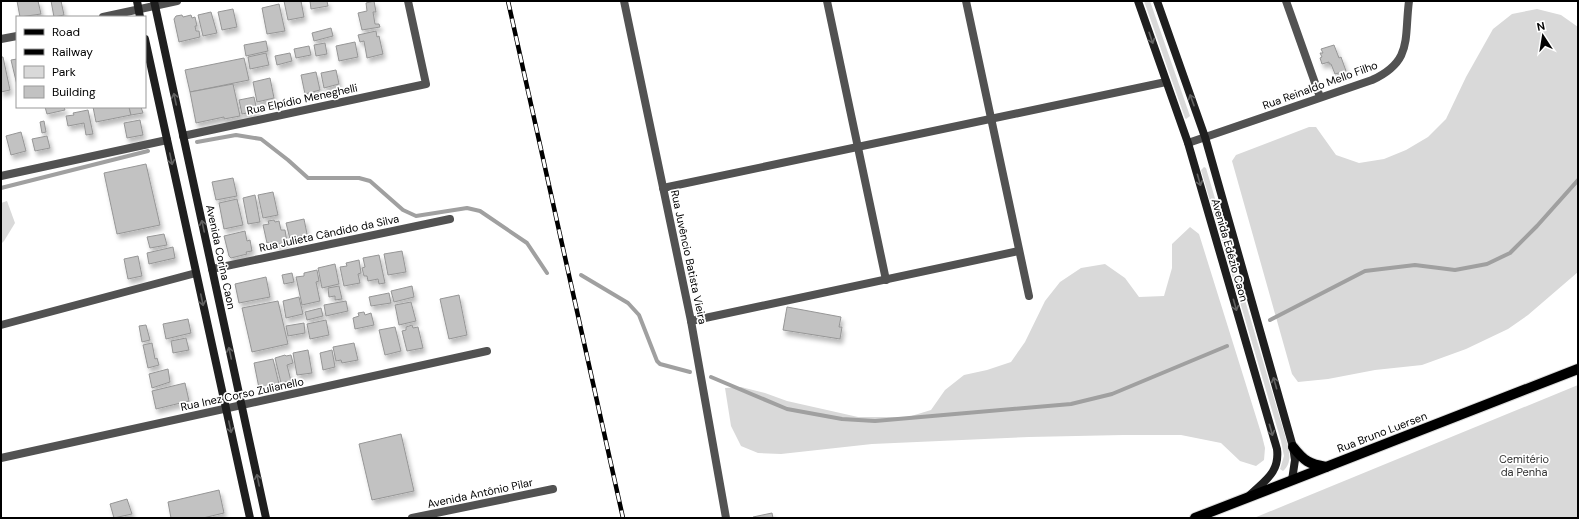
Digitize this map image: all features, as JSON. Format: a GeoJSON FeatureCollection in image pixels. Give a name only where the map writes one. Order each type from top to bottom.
{"type":"FeatureCollection","features":[{"type":"Feature","properties":{"kind":"main road","name":"Avenida Edézio Caon"},"geometry":{"type":"LineString","coordinates":[[1138,1],[1188,143],[1278,458],[1274,472],[1246,498]]}},
{"type":"Feature","properties":{"kind":"main road","name":"Avenida Edézio Caon"},"geometry":{"type":"LineString","coordinates":[[1157,1],[1205,137],[1293,447],[1295,460],[1292,480]]}},
{"type":"Feature","properties":{"kind":"main road","name":"Avenida Corina Caon"},"geometry":{"type":"LineString","coordinates":[[154,3],[266,518]]}},
{"type":"Feature","properties":{"kind":"main road"},"geometry":{"type":"LineString","coordinates":[[146,44],[250,518]]}},
{"type":"Feature","properties":{"kind":"main road","name":"Rua Bruno Luersen"},"geometry":{"type":"LineString","coordinates":[[1195,518],[1578,369]]}},
{"type":"Feature","properties":{"kind":"main road"},"geometry":{"type":"LineString","coordinates":[[1293,447],[1302,459],[1313,464],[1326,466]]}},
{"type":"Feature","properties":{"kind":"street"},"geometry":{"type":"LineString","coordinates":[[107,16],[138,9],[154,3],[177,1]]}},
{"type":"Feature","properties":{"kind":"street","name":"Rua Elpídio Meneghelli"},"geometry":{"type":"LineString","coordinates":[[183,136],[426,84],[408,1]]}},
{"type":"Feature","properties":{"kind":"street","name":"Rua Juvêncio Batista Vieira"},"geometry":{"type":"LineString","coordinates":[[624,1],[691,321],[726,518]]}},
{"type":"Feature","properties":{"kind":"street"},"geometry":{"type":"LineString","coordinates":[[827,1],[886,280]]}},
{"type":"Feature","properties":{"kind":"street"},"geometry":{"type":"LineString","coordinates":[[966,1],[1028,296]]}},
{"type":"Feature","properties":{"kind":"street"},"geometry":{"type":"LineString","coordinates":[[1286,1],[1320,97]]}},
{"type":"Feature","properties":{"kind":"street","name":"Rua Reinaldo Mello Filho"},"geometry":{"type":"LineString","coordinates":[[1188,143],[1372,80],[1385,74],[1401,57],[1406,44],[1408,3]]}},
{"type":"Feature","properties":{"kind":"street"},"geometry":{"type":"LineString","coordinates":[[1,39],[16,36]]}},
{"type":"Feature","properties":{"kind":"street"},"geometry":{"type":"LineString","coordinates":[[663,188],[1166,82]]}},
{"type":"Feature","properties":{"kind":"street"},"geometry":{"type":"LineString","coordinates":[[1,176],[167,140]]}},
{"type":"Feature","properties":{"kind":"street","name":"Rua Julieta Cândido da Silva"},"geometry":{"type":"LineString","coordinates":[[212,269],[450,219]]}},
{"type":"Feature","properties":{"kind":"street"},"geometry":{"type":"LineString","coordinates":[[691,321],[1019,251]]}},
{"type":"Feature","properties":{"kind":"street"},"geometry":{"type":"LineString","coordinates":[[1,325],[196,273]]}},
{"type":"Feature","properties":{"kind":"street","name":"Rua Inez Corso Zulianello"},"geometry":{"type":"LineString","coordinates":[[1,458],[487,351]]}},
{"type":"Feature","properties":{"kind":"street","name":"Avenida Antônio Pilar"},"geometry":{"type":"LineString","coordinates":[[412,518],[553,489]]}},
{"type":"Feature","properties":{"kind":"green space"},"geometry":{"type":"Polygon","coordinates":[[[1144,1],[1150,1],[1190,116],[1186,119],[1185,118],[1144,1]]]}},
{"type":"Feature","properties":{"kind":"green space"},"geometry":{"type":"Polygon","coordinates":[[[1537,9],[1561,15],[1578,27],[1578,272],[1528,315],[1508,329],[1466,349],[1422,365],[1375,370],[1328,379],[1298,382],[1292,374],[1232,161],[1236,155],[1309,127],[1316,127],[1336,155],[1359,163],[1384,159],[1406,150],[1428,137],[1446,119],[1466,77],[1493,29],[1512,14],[1537,9]]]}},
{"type":"Feature","properties":{"kind":"green space"},"geometry":{"type":"Polygon","coordinates":[[[1204,167],[1206,168],[1286,439],[1289,460],[1283,471],[1280,469],[1284,456],[1281,441],[1201,170],[1204,167]]]}},
{"type":"Feature","properties":{"kind":"green space"},"geometry":{"type":"Polygon","coordinates":[[[7,201],[15,223],[1,244],[1,203],[7,201]]]}},
{"type":"Feature","properties":{"kind":"green space"},"geometry":{"type":"Polygon","coordinates":[[[1190,227],[1199,234],[1262,436],[1265,448],[1264,460],[1256,466],[1240,461],[1221,443],[1181,435],[1029,437],[872,444],[781,454],[758,453],[741,446],[731,426],[725,388],[741,387],[765,393],[787,401],[858,417],[908,417],[931,410],[945,390],[964,375],[987,370],[1011,362],[1025,342],[1045,301],[1060,282],[1081,268],[1105,264],[1125,278],[1139,297],[1164,296],[1172,268],[1172,244],[1190,227]]]}},
{"type":"Feature","properties":{"kind":"green space","name":"Cemitério da Penha"},"geometry":{"type":"Polygon","coordinates":[[[1578,385],[1578,518],[1254,518],[1578,385]]]}},
{"type":"Feature","properties":{"kind":"building"},"geometry":{"type":"Polygon","coordinates":[[[17,1],[38,1],[41,14],[20,16],[17,1]]]}},
{"type":"Feature","properties":{"kind":"building"},"geometry":{"type":"Polygon","coordinates":[[[51,1],[61,1],[64,15],[54,16],[51,1]]]}},
{"type":"Feature","properties":{"kind":"building"},"geometry":{"type":"Polygon","coordinates":[[[284,1],[301,1],[304,17],[288,20],[284,1]]]}},
{"type":"Feature","properties":{"kind":"building"},"geometry":{"type":"Polygon","coordinates":[[[310,1],[327,1],[328,6],[311,9],[310,1]]]}},
{"type":"Feature","properties":{"kind":"building"},"geometry":{"type":"Polygon","coordinates":[[[374,1],[376,12],[373,12],[375,24],[379,24],[380,27],[362,30],[358,13],[367,11],[366,3],[374,1]]]}},
{"type":"Feature","properties":{"kind":"building"},"geometry":{"type":"Polygon","coordinates":[[[279,4],[285,31],[267,34],[262,8],[279,4]]]}},
{"type":"Feature","properties":{"kind":"building"},"geometry":{"type":"Polygon","coordinates":[[[233,9],[237,27],[222,30],[218,12],[233,9]]]}},
{"type":"Feature","properties":{"kind":"building"},"geometry":{"type":"Polygon","coordinates":[[[211,12],[217,33],[203,36],[198,15],[211,12]]]}},
{"type":"Feature","properties":{"kind":"building"},"geometry":{"type":"Polygon","coordinates":[[[182,15],[183,17],[191,15],[192,18],[195,17],[197,26],[195,26],[196,31],[199,31],[200,37],[179,42],[174,19],[176,16],[182,15]]]}},
{"type":"Feature","properties":{"kind":"building"},"geometry":{"type":"Polygon","coordinates":[[[331,28],[333,36],[314,41],[312,33],[331,28]]]}},
{"type":"Feature","properties":{"kind":"building"},"geometry":{"type":"Polygon","coordinates":[[[376,31],[377,37],[379,36],[383,54],[367,58],[364,41],[360,42],[358,35],[376,31]]]}},
{"type":"Feature","properties":{"kind":"building"},"geometry":{"type":"Polygon","coordinates":[[[266,41],[268,51],[246,56],[244,45],[266,41]]]}},
{"type":"Feature","properties":{"kind":"building"},"geometry":{"type":"Polygon","coordinates":[[[355,42],[358,57],[339,61],[336,46],[355,42]]]}},
{"type":"Feature","properties":{"kind":"building"},"geometry":{"type":"Polygon","coordinates":[[[325,43],[327,54],[316,56],[314,45],[325,43]]]}},
{"type":"Feature","properties":{"kind":"building"},"geometry":{"type":"Polygon","coordinates":[[[1334,45],[1339,58],[1341,57],[1346,71],[1335,74],[1331,64],[1329,64],[1329,62],[1322,64],[1320,58],[1322,57],[1320,53],[1323,53],[1321,49],[1334,45]]]}},
{"type":"Feature","properties":{"kind":"building"},"geometry":{"type":"Polygon","coordinates":[[[309,46],[311,55],[296,58],[294,49],[309,46]]]}},
{"type":"Feature","properties":{"kind":"building"},"geometry":{"type":"Polygon","coordinates":[[[266,53],[269,65],[250,69],[248,57],[266,53]]]}},
{"type":"Feature","properties":{"kind":"building"},"geometry":{"type":"Polygon","coordinates":[[[290,53],[292,61],[277,65],[275,56],[290,53]]]}},
{"type":"Feature","properties":{"kind":"building"},"geometry":{"type":"Polygon","coordinates":[[[1,57],[3,57],[10,90],[1,92],[1,57]]]}},
{"type":"Feature","properties":{"kind":"building"},"geometry":{"type":"Polygon","coordinates":[[[244,58],[249,80],[190,92],[185,70],[244,58]]]}},
{"type":"Feature","properties":{"kind":"building"},"geometry":{"type":"Polygon","coordinates":[[[16,59],[16,81],[11,60],[16,59]]]}},
{"type":"Feature","properties":{"kind":"building"},"geometry":{"type":"Polygon","coordinates":[[[336,70],[339,84],[324,88],[321,73],[336,70]]]}},
{"type":"Feature","properties":{"kind":"building"},"geometry":{"type":"Polygon","coordinates":[[[316,72],[320,90],[305,94],[301,75],[316,72]]]}},
{"type":"Feature","properties":{"kind":"building"},"geometry":{"type":"Polygon","coordinates":[[[270,78],[274,98],[257,102],[253,82],[270,78]]]}},
{"type":"Feature","properties":{"kind":"building"},"geometry":{"type":"Polygon","coordinates":[[[233,84],[240,116],[224,119],[224,117],[196,123],[190,92],[233,84]]]}},
{"type":"Feature","properties":{"kind":"building"},"geometry":{"type":"Polygon","coordinates":[[[254,97],[257,111],[242,114],[239,100],[254,97]]]}},
{"type":"Feature","properties":{"kind":"building"},"geometry":{"type":"Polygon","coordinates":[[[45,108],[64,108],[65,110],[47,114],[45,108]]]}},
{"type":"Feature","properties":{"kind":"building"},"geometry":{"type":"Polygon","coordinates":[[[93,108],[129,108],[131,115],[96,122],[93,108]]]}},
{"type":"Feature","properties":{"kind":"building"},"geometry":{"type":"Polygon","coordinates":[[[129,108],[141,108],[143,113],[131,115],[129,108]]]}},
{"type":"Feature","properties":{"kind":"building"},"geometry":{"type":"Polygon","coordinates":[[[88,110],[93,134],[86,135],[84,123],[68,126],[66,116],[88,110]]]}},
{"type":"Feature","properties":{"kind":"building"},"geometry":{"type":"Polygon","coordinates":[[[140,120],[143,135],[127,138],[124,123],[140,120]]]}},
{"type":"Feature","properties":{"kind":"building"},"geometry":{"type":"Polygon","coordinates":[[[44,121],[46,132],[42,133],[40,122],[44,121]]]}},
{"type":"Feature","properties":{"kind":"building"},"geometry":{"type":"Polygon","coordinates":[[[21,132],[26,151],[11,155],[6,136],[21,132]]]}},
{"type":"Feature","properties":{"kind":"building"},"geometry":{"type":"Polygon","coordinates":[[[47,136],[50,148],[35,151],[32,139],[47,136]]]}},
{"type":"Feature","properties":{"kind":"building"},"geometry":{"type":"Polygon","coordinates":[[[146,164],[160,225],[117,234],[104,173],[146,164]]]}},
{"type":"Feature","properties":{"kind":"building"},"geometry":{"type":"Polygon","coordinates":[[[233,178],[237,196],[216,200],[212,182],[233,178]]]}},
{"type":"Feature","properties":{"kind":"building"},"geometry":{"type":"Polygon","coordinates":[[[273,192],[278,215],[263,218],[258,195],[273,192]]]}},
{"type":"Feature","properties":{"kind":"building"},"geometry":{"type":"Polygon","coordinates":[[[255,195],[260,222],[248,224],[243,198],[255,195]]]}},
{"type":"Feature","properties":{"kind":"building"},"geometry":{"type":"Polygon","coordinates":[[[237,199],[243,225],[224,229],[219,203],[237,199]]]}},
{"type":"Feature","properties":{"kind":"building"},"geometry":{"type":"Polygon","coordinates":[[[304,219],[307,234],[290,239],[286,223],[304,219]]]}},
{"type":"Feature","properties":{"kind":"building"},"geometry":{"type":"Polygon","coordinates":[[[274,220],[275,222],[279,221],[281,230],[285,230],[287,242],[275,245],[274,242],[267,243],[263,225],[269,224],[268,221],[274,220]]]}},
{"type":"Feature","properties":{"kind":"building"},"geometry":{"type":"Polygon","coordinates":[[[245,231],[247,241],[250,240],[252,251],[246,252],[247,254],[231,258],[229,256],[224,236],[245,231]]]}},
{"type":"Feature","properties":{"kind":"building"},"geometry":{"type":"Polygon","coordinates":[[[164,234],[167,245],[150,248],[147,237],[164,234]]]}},
{"type":"Feature","properties":{"kind":"building"},"geometry":{"type":"Polygon","coordinates":[[[173,247],[175,258],[149,264],[147,253],[173,247]]]}},
{"type":"Feature","properties":{"kind":"building"},"geometry":{"type":"Polygon","coordinates":[[[402,251],[406,272],[388,275],[384,254],[402,251]]]}},
{"type":"Feature","properties":{"kind":"building"},"geometry":{"type":"Polygon","coordinates":[[[379,255],[385,283],[379,284],[378,279],[368,281],[367,276],[364,276],[362,268],[365,267],[363,258],[379,255]]]}},
{"type":"Feature","properties":{"kind":"building"},"geometry":{"type":"Polygon","coordinates":[[[138,256],[142,276],[128,279],[124,259],[138,256]]]}},
{"type":"Feature","properties":{"kind":"building"},"geometry":{"type":"Polygon","coordinates":[[[359,260],[361,273],[358,274],[360,283],[344,286],[340,267],[347,266],[346,263],[359,260]]]}},
{"type":"Feature","properties":{"kind":"building"},"geometry":{"type":"Polygon","coordinates":[[[335,264],[339,284],[322,288],[318,268],[335,264]]]}},
{"type":"Feature","properties":{"kind":"building"},"geometry":{"type":"Polygon","coordinates":[[[317,270],[319,281],[316,282],[320,301],[302,305],[296,277],[304,276],[304,273],[317,270]]]}},
{"type":"Feature","properties":{"kind":"building"},"geometry":{"type":"Polygon","coordinates":[[[292,273],[294,282],[284,284],[282,275],[292,273]]]}},
{"type":"Feature","properties":{"kind":"building"},"geometry":{"type":"Polygon","coordinates":[[[266,277],[270,297],[239,303],[235,284],[266,277]]]}},
{"type":"Feature","properties":{"kind":"building"},"geometry":{"type":"Polygon","coordinates":[[[339,286],[342,299],[335,300],[335,296],[329,297],[328,288],[339,286]]]}},
{"type":"Feature","properties":{"kind":"building"},"geometry":{"type":"Polygon","coordinates":[[[412,286],[414,297],[394,302],[391,291],[412,286]]]}},
{"type":"Feature","properties":{"kind":"building"},"geometry":{"type":"Polygon","coordinates":[[[389,293],[391,303],[371,306],[369,297],[389,293]]]}},
{"type":"Feature","properties":{"kind":"building"},"geometry":{"type":"Polygon","coordinates":[[[459,295],[467,335],[449,339],[440,299],[459,295]]]}},
{"type":"Feature","properties":{"kind":"building"},"geometry":{"type":"Polygon","coordinates":[[[299,297],[303,314],[286,318],[283,301],[299,297]]]}},
{"type":"Feature","properties":{"kind":"building"},"geometry":{"type":"Polygon","coordinates":[[[278,301],[288,344],[252,352],[242,308],[278,301]]]}},
{"type":"Feature","properties":{"kind":"building"},"geometry":{"type":"Polygon","coordinates":[[[346,301],[348,311],[326,316],[324,305],[346,301]]]}},
{"type":"Feature","properties":{"kind":"building"},"geometry":{"type":"Polygon","coordinates":[[[411,302],[416,321],[399,325],[395,305],[411,302]]]}},
{"type":"Feature","properties":{"kind":"building"},"geometry":{"type":"Polygon","coordinates":[[[787,307],[841,317],[839,327],[842,327],[840,339],[783,330],[787,307]]]}},
{"type":"Feature","properties":{"kind":"building"},"geometry":{"type":"Polygon","coordinates":[[[321,308],[323,316],[307,320],[305,312],[321,308]]]}},
{"type":"Feature","properties":{"kind":"building"},"geometry":{"type":"Polygon","coordinates":[[[364,312],[365,315],[371,313],[374,325],[355,329],[353,318],[359,316],[358,313],[364,312]]]}},
{"type":"Feature","properties":{"kind":"building"},"geometry":{"type":"Polygon","coordinates":[[[188,319],[191,333],[166,339],[163,324],[188,319]]]}},
{"type":"Feature","properties":{"kind":"building"},"geometry":{"type":"Polygon","coordinates":[[[326,320],[329,335],[310,339],[307,324],[326,320]]]}},
{"type":"Feature","properties":{"kind":"building"},"geometry":{"type":"Polygon","coordinates":[[[304,323],[305,333],[288,336],[286,326],[304,323]]]}},
{"type":"Feature","properties":{"kind":"building"},"geometry":{"type":"Polygon","coordinates":[[[146,325],[150,340],[142,342],[139,326],[146,325]]]}},
{"type":"Feature","properties":{"kind":"building"},"geometry":{"type":"Polygon","coordinates":[[[412,325],[413,328],[418,327],[423,348],[407,351],[402,331],[406,330],[406,327],[412,325]]]}},
{"type":"Feature","properties":{"kind":"building"},"geometry":{"type":"Polygon","coordinates":[[[395,327],[401,351],[385,355],[379,330],[395,327]]]}},
{"type":"Feature","properties":{"kind":"building"},"geometry":{"type":"Polygon","coordinates":[[[186,338],[189,350],[173,353],[171,341],[186,338]]]}},
{"type":"Feature","properties":{"kind":"building"},"geometry":{"type":"Polygon","coordinates":[[[152,343],[155,359],[157,358],[159,365],[148,368],[143,345],[152,343]]]}},
{"type":"Feature","properties":{"kind":"building"},"geometry":{"type":"Polygon","coordinates":[[[354,343],[358,360],[342,363],[341,360],[336,361],[333,347],[354,343]]]}},
{"type":"Feature","properties":{"kind":"building"},"geometry":{"type":"Polygon","coordinates":[[[308,350],[312,373],[297,375],[293,353],[308,350]]]}},
{"type":"Feature","properties":{"kind":"building"},"geometry":{"type":"Polygon","coordinates":[[[332,350],[335,367],[323,370],[320,353],[332,350]]]}},
{"type":"Feature","properties":{"kind":"building"},"geometry":{"type":"Polygon","coordinates":[[[291,355],[293,363],[287,365],[291,381],[281,383],[275,358],[291,355]]]}},
{"type":"Feature","properties":{"kind":"building"},"geometry":{"type":"Polygon","coordinates":[[[273,359],[279,384],[259,388],[254,363],[273,359]]]}},
{"type":"Feature","properties":{"kind":"building"},"geometry":{"type":"Polygon","coordinates":[[[168,369],[170,382],[152,388],[149,374],[168,369]]]}},
{"type":"Feature","properties":{"kind":"building"},"geometry":{"type":"Polygon","coordinates":[[[185,383],[189,401],[156,409],[152,391],[185,383]]]}},
{"type":"Feature","properties":{"kind":"building"},"geometry":{"type":"Polygon","coordinates":[[[401,434],[414,491],[372,500],[359,444],[401,434]]]}},
{"type":"Feature","properties":{"kind":"building"},"geometry":{"type":"Polygon","coordinates":[[[219,490],[224,513],[203,518],[171,518],[168,502],[219,490]]]}},
{"type":"Feature","properties":{"kind":"building"},"geometry":{"type":"Polygon","coordinates":[[[127,499],[132,514],[114,518],[110,504],[127,499]]]}},
{"type":"Feature","properties":{"kind":"building"},"geometry":{"type":"Polygon","coordinates":[[[772,513],[773,518],[753,517],[772,513]]]}},
{"type":"Feature","properties":{"kind":"waterway"},"geometry":{"type":"LineString","coordinates":[[197,142],[236,135],[261,139],[308,178],[359,178],[370,181],[403,210],[416,216],[467,208],[480,211],[527,243],[547,273]]}},
{"type":"Feature","properties":{"kind":"waterway"},"geometry":{"type":"LineString","coordinates":[[1,188],[148,151]]}},
{"type":"Feature","properties":{"kind":"waterway"},"geometry":{"type":"LineString","coordinates":[[1270,320],[1365,271],[1415,265],[1455,270],[1487,264],[1510,253],[1537,226],[1578,180]]}},
{"type":"Feature","properties":{"kind":"waterway"},"geometry":{"type":"LineString","coordinates":[[581,275],[628,303],[639,315],[657,361],[660,364],[690,372]]}},
{"type":"Feature","properties":{"kind":"waterway"},"geometry":{"type":"LineString","coordinates":[[711,377],[787,409],[842,419],[875,421],[1071,404],[1112,394],[1227,346]]}},
{"type":"Feature","properties":{"kind":"railway"},"geometry":{"type":"LineString","coordinates":[[508,1],[623,518]]}}]}
